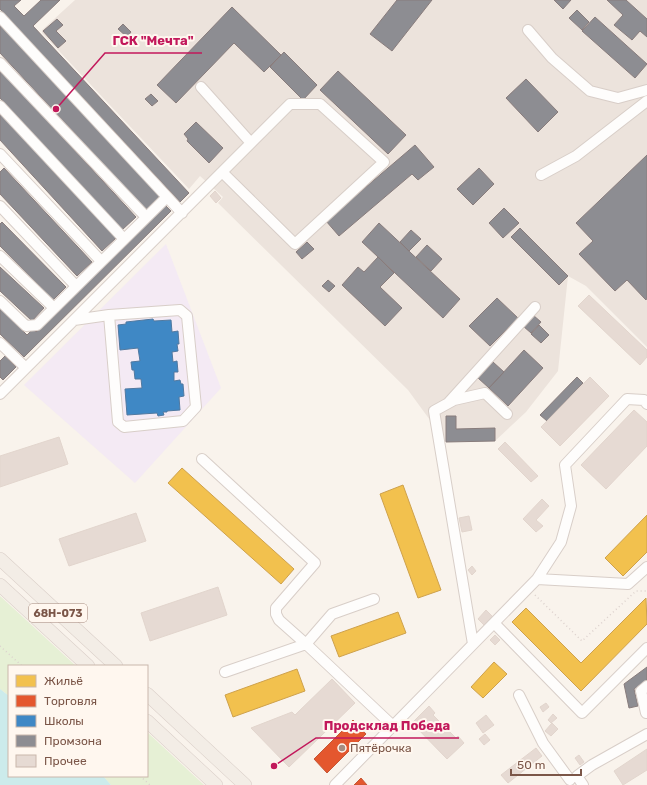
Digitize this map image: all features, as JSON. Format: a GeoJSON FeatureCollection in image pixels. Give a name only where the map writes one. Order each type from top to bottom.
{"type":"FeatureCollection","features":[{"type":"Feature","properties":{"kind":"main road","name":"68Н-073"},"geometry":{"type":"LineString","coordinates":[[0,559],[115,665]]}},
{"type":"Feature","properties":{"kind":"main road","name":"68Н-073"},"geometry":{"type":"LineString","coordinates":[[0,585],[87,665]]}},
{"type":"Feature","properties":{"kind":"main road"},"geometry":{"type":"LineString","coordinates":[[148,695],[245,785]]}},
{"type":"Feature","properties":{"kind":"main road"},"geometry":{"type":"LineString","coordinates":[[148,722],[216,785]]}},
{"type":"Feature","properties":{"kind":"lane"},"geometry":{"type":"LineString","coordinates":[[0,17],[182,213]]}},
{"type":"Feature","properties":{"kind":"lane"},"geometry":{"type":"LineString","coordinates":[[528,30],[552,58],[590,91],[618,98],[647,90]]}},
{"type":"Feature","properties":{"kind":"lane"},"geometry":{"type":"LineString","coordinates":[[0,63],[146,217]]}},
{"type":"Feature","properties":{"kind":"lane"},"geometry":{"type":"LineString","coordinates":[[201,87],[251,143]]}},
{"type":"Feature","properties":{"kind":"lane"},"geometry":{"type":"LineString","coordinates":[[541,175],[576,156],[647,100]]}},
{"type":"Feature","properties":{"kind":"lane"},"geometry":{"type":"LineString","coordinates":[[0,394],[182,213],[222,172],[290,104],[320,104],[384,162],[294,244],[222,172]]}},
{"type":"Feature","properties":{"kind":"lane"},"geometry":{"type":"LineString","coordinates":[[0,106],[124,238]]}},
{"type":"Feature","properties":{"kind":"lane"},"geometry":{"type":"LineString","coordinates":[[0,154],[101,261]]}},
{"type":"Feature","properties":{"kind":"lane"},"geometry":{"type":"LineString","coordinates":[[0,301],[26,326],[37,325],[167,196]]}},
{"type":"Feature","properties":{"kind":"lane"},"geometry":{"type":"LineString","coordinates":[[0,206],[76,286]]}},
{"type":"Feature","properties":{"kind":"lane"},"geometry":{"type":"LineString","coordinates":[[0,256],[54,308]]}},
{"type":"Feature","properties":{"kind":"lane"},"geometry":{"type":"LineString","coordinates":[[448,404],[535,307]]}},
{"type":"Feature","properties":{"kind":"lane"},"geometry":{"type":"LineString","coordinates":[[74,320],[109,315],[180,310],[187,316],[196,407],[183,422],[124,427],[118,422],[109,315]]}},
{"type":"Feature","properties":{"kind":"lane"},"geometry":{"type":"LineString","coordinates":[[2,348],[26,368]]}},
{"type":"Feature","properties":{"kind":"lane"},"geometry":{"type":"LineString","coordinates":[[473,644],[434,411],[454,400],[485,392],[507,414]]}},
{"type":"Feature","properties":{"kind":"lane"},"geometry":{"type":"LineString","coordinates":[[335,785],[537,579],[561,542],[571,506],[565,465],[627,399],[644,400],[647,404]]}},
{"type":"Feature","properties":{"kind":"lane"},"geometry":{"type":"LineString","coordinates":[[202,459],[315,563],[276,608],[276,614],[279,620],[393,726]]}},
{"type":"Feature","properties":{"kind":"lane"},"geometry":{"type":"LineString","coordinates":[[537,579],[628,584],[647,567]]}},
{"type":"Feature","properties":{"kind":"lane"},"geometry":{"type":"LineString","coordinates":[[225,672],[306,644],[332,614],[374,599]]}},
{"type":"Feature","properties":{"kind":"lane"},"geometry":{"type":"LineString","coordinates":[[494,623],[582,713],[647,648]]}},
{"type":"Feature","properties":{"kind":"lane"},"geometry":{"type":"LineString","coordinates":[[646,713],[641,691],[647,686]]}},
{"type":"Feature","properties":{"kind":"lane"},"geometry":{"type":"LineString","coordinates":[[519,695],[543,743],[570,780],[583,785]]}},
{"type":"Feature","properties":{"kind":"lane"},"geometry":{"type":"LineString","coordinates":[[570,780],[592,765],[647,734]]}},
{"type":"Feature","properties":{"kind":"path"},"geometry":{"type":"LineString","coordinates":[[528,588],[582,641],[636,591],[647,591]]}},
{"type":"Feature","properties":{"kind":"path"},"geometry":{"type":"LineString","coordinates":[[0,646],[21,665]]}},
{"type":"Feature","properties":{"kind":"path"},"geometry":{"type":"LineString","coordinates":[[141,777],[150,785]]}},
{"type":"Feature","properties":{"kind":"shaded area"},"geometry":{"type":"Polygon","coordinates":[[[75,0],[647,0],[647,347],[586,286],[568,276],[558,371],[526,412],[495,441],[446,442],[408,390],[218,203],[223,197],[200,176],[189,189],[42,33],[42,30],[75,0]]]}},
{"type":"Feature","properties":{"kind":"shaded area"},"geometry":{"type":"Polygon","coordinates":[[[166,244],[221,388],[135,483],[24,385],[166,244]]]}},
{"type":"Feature","properties":{"kind":"green space"},"geometry":{"type":"Polygon","coordinates":[[[0,596],[75,665],[8,665],[8,695],[0,689],[0,596]]]}},
{"type":"Feature","properties":{"kind":"green space"},"geometry":{"type":"Polygon","coordinates":[[[148,733],[204,785],[111,785],[104,777],[148,777],[148,733]]]}},
{"type":"Feature","properties":{"kind":"water"},"geometry":{"type":"Polygon","coordinates":[[[0,689],[8,695],[8,777],[104,777],[111,785],[0,785],[0,689]]]}},
{"type":"Feature","properties":{"kind":"building: Жильё"},"geometry":{"type":"Polygon","coordinates":[[[182,468],[294,569],[281,584],[168,483],[182,468]]]}},
{"type":"Feature","properties":{"kind":"building: Жильё"},"geometry":{"type":"Polygon","coordinates":[[[403,485],[441,590],[418,598],[380,494],[403,485]]]}},
{"type":"Feature","properties":{"kind":"building: Жильё"},"geometry":{"type":"Polygon","coordinates":[[[647,515],[647,552],[623,576],[605,558],[647,515]]]}},
{"type":"Feature","properties":{"kind":"building: Жильё"},"geometry":{"type":"Polygon","coordinates":[[[646,598],[647,624],[581,691],[512,622],[526,608],[581,663],[646,598]]]}},
{"type":"Feature","properties":{"kind":"building: Жильё"},"geometry":{"type":"Polygon","coordinates":[[[398,612],[406,633],[339,657],[331,636],[398,612]]]}},
{"type":"Feature","properties":{"kind":"building: Жильё"},"geometry":{"type":"Polygon","coordinates":[[[494,662],[507,674],[483,698],[471,687],[494,662]]]}},
{"type":"Feature","properties":{"kind":"building: Жильё"},"geometry":{"type":"Polygon","coordinates":[[[297,669],[305,691],[233,717],[225,695],[297,669]]]}},
{"type":"Feature","properties":{"kind":"building: Торговля"},"geometry":{"type":"Polygon","coordinates":[[[353,720],[366,734],[327,773],[314,759],[353,720]]]}},
{"type":"Feature","properties":{"kind":"building: Торговля"},"geometry":{"type":"Polygon","coordinates":[[[361,778],[367,785],[354,785],[361,778]]]}},
{"type":"Feature","properties":{"kind":"building: Школы"},"geometry":{"type":"Polygon","coordinates":[[[153,319],[154,321],[171,320],[172,332],[178,331],[178,351],[172,352],[173,362],[177,361],[178,372],[174,372],[174,381],[180,380],[181,384],[183,384],[184,396],[179,397],[180,410],[163,412],[164,415],[158,416],[157,413],[127,415],[125,389],[142,388],[141,379],[135,379],[131,362],[140,361],[138,348],[120,350],[118,325],[126,324],[126,322],[153,319]]]}},
{"type":"Feature","properties":{"kind":"building: Промзона"},"geometry":{"type":"Polygon","coordinates":[[[0,0],[21,0],[14,6],[24,16],[41,0],[60,0],[33,26],[189,193],[180,202],[0,9],[0,0]]]}},
{"type":"Feature","properties":{"kind":"building: Промзона"},"geometry":{"type":"Polygon","coordinates":[[[397,0],[432,0],[392,51],[370,34],[397,0]]]}},
{"type":"Feature","properties":{"kind":"building: Промзона"},"geometry":{"type":"Polygon","coordinates":[[[554,0],[571,0],[563,9],[554,0]]]}},
{"type":"Feature","properties":{"kind":"building: Промзона"},"geometry":{"type":"Polygon","coordinates":[[[607,0],[626,0],[647,19],[647,37],[640,31],[632,40],[614,25],[623,15],[607,0]]]}},
{"type":"Feature","properties":{"kind":"building: Промзона"},"geometry":{"type":"Polygon","coordinates":[[[232,7],[281,55],[264,72],[234,43],[176,103],[157,85],[232,7]]]}},
{"type":"Feature","properties":{"kind":"building: Промзона"},"geometry":{"type":"Polygon","coordinates":[[[577,10],[589,22],[582,30],[569,18],[577,10]]]}},
{"type":"Feature","properties":{"kind":"building: Промзона"},"geometry":{"type":"Polygon","coordinates":[[[595,17],[647,64],[635,78],[582,31],[595,17]]]}},
{"type":"Feature","properties":{"kind":"building: Промзона"},"geometry":{"type":"Polygon","coordinates":[[[57,19],[63,25],[56,31],[66,41],[58,48],[43,31],[57,19]]]}},
{"type":"Feature","properties":{"kind":"building: Промзона"},"geometry":{"type":"Polygon","coordinates":[[[123,24],[131,32],[127,37],[118,29],[123,24]]]}},
{"type":"Feature","properties":{"kind":"building: Промзона"},"geometry":{"type":"Polygon","coordinates":[[[0,25],[160,196],[146,210],[0,53],[0,25]]]}},
{"type":"Feature","properties":{"kind":"building: Промзона"},"geometry":{"type":"Polygon","coordinates":[[[284,52],[317,85],[303,100],[270,67],[284,52]]]}},
{"type":"Feature","properties":{"kind":"building: Промзона"},"geometry":{"type":"Polygon","coordinates":[[[0,69],[136,217],[122,230],[0,98],[0,69]]]}},
{"type":"Feature","properties":{"kind":"building: Промзона"},"geometry":{"type":"Polygon","coordinates":[[[338,71],[406,135],[388,154],[320,90],[338,71]]]}},
{"type":"Feature","properties":{"kind":"building: Промзона"},"geometry":{"type":"Polygon","coordinates":[[[526,79],[558,112],[538,132],[506,98],[526,79]]]}},
{"type":"Feature","properties":{"kind":"building: Промзона"},"geometry":{"type":"Polygon","coordinates":[[[151,94],[158,101],[152,106],[145,99],[151,94]]]}},
{"type":"Feature","properties":{"kind":"building: Промзона"},"geometry":{"type":"Polygon","coordinates":[[[0,112],[116,238],[102,251],[0,140],[0,112]]]}},
{"type":"Feature","properties":{"kind":"building: Промзона"},"geometry":{"type":"Polygon","coordinates":[[[196,122],[223,148],[209,163],[187,141],[188,139],[184,134],[196,122]]]}},
{"type":"Feature","properties":{"kind":"building: Промзона"},"geometry":{"type":"Polygon","coordinates":[[[415,145],[434,167],[418,180],[412,174],[339,236],[326,221],[415,145]]]}},
{"type":"Feature","properties":{"kind":"building: Промзона"},"geometry":{"type":"Polygon","coordinates":[[[647,155],[646,300],[627,280],[615,291],[579,254],[593,241],[576,223],[647,155]]]}},
{"type":"Feature","properties":{"kind":"building: Промзона"},"geometry":{"type":"Polygon","coordinates":[[[4,168],[92,262],[77,276],[0,194],[0,172],[4,168]]]}},
{"type":"Feature","properties":{"kind":"building: Промзона"},"geometry":{"type":"Polygon","coordinates":[[[479,168],[494,184],[473,205],[457,189],[479,168]]]}},
{"type":"Feature","properties":{"kind":"building: Промзона"},"geometry":{"type":"Polygon","coordinates":[[[165,205],[171,211],[24,357],[0,334],[0,308],[27,335],[33,329],[36,332],[165,205]]]}},
{"type":"Feature","properties":{"kind":"building: Промзона"},"geometry":{"type":"Polygon","coordinates":[[[504,208],[519,223],[503,238],[489,223],[504,208]]]}},
{"type":"Feature","properties":{"kind":"building: Промзона"},"geometry":{"type":"Polygon","coordinates":[[[2,222],[66,287],[53,300],[0,246],[0,224],[2,222]]]}},
{"type":"Feature","properties":{"kind":"building: Промзона"},"geometry":{"type":"Polygon","coordinates":[[[379,223],[460,299],[443,318],[362,242],[379,223]]]}},
{"type":"Feature","properties":{"kind":"building: Промзона"},"geometry":{"type":"Polygon","coordinates":[[[520,228],[568,276],[559,285],[511,237],[520,228]]]}},
{"type":"Feature","properties":{"kind":"building: Промзона"},"geometry":{"type":"Polygon","coordinates":[[[411,230],[421,239],[409,251],[400,242],[411,230]]]}},
{"type":"Feature","properties":{"kind":"building: Промзона"},"geometry":{"type":"Polygon","coordinates":[[[307,242],[314,249],[302,259],[296,252],[307,242]]]}},
{"type":"Feature","properties":{"kind":"building: Промзона"},"geometry":{"type":"Polygon","coordinates":[[[427,245],[442,259],[431,271],[416,257],[427,245]]]}},
{"type":"Feature","properties":{"kind":"building: Промзона"},"geometry":{"type":"Polygon","coordinates":[[[378,257],[394,273],[380,287],[402,308],[385,326],[342,285],[358,267],[364,272],[378,257]]]}},
{"type":"Feature","properties":{"kind":"building: Промзона"},"geometry":{"type":"Polygon","coordinates":[[[0,267],[44,308],[32,321],[0,291],[0,267]]]}},
{"type":"Feature","properties":{"kind":"building: Промзона"},"geometry":{"type":"Polygon","coordinates":[[[328,280],[335,286],[329,292],[322,286],[328,280]]]}},
{"type":"Feature","properties":{"kind":"building: Промзона"},"geometry":{"type":"Polygon","coordinates":[[[497,298],[518,318],[490,346],[469,326],[497,298]]]}},
{"type":"Feature","properties":{"kind":"building: Промзона"},"geometry":{"type":"Polygon","coordinates":[[[533,315],[541,322],[531,333],[523,326],[533,315]]]}},
{"type":"Feature","properties":{"kind":"building: Промзона"},"geometry":{"type":"Polygon","coordinates":[[[539,325],[549,335],[541,343],[531,334],[539,325]]]}},
{"type":"Feature","properties":{"kind":"building: Промзона"},"geometry":{"type":"Polygon","coordinates":[[[524,350],[543,368],[508,406],[489,388],[524,350]]]}},
{"type":"Feature","properties":{"kind":"building: Промзона"},"geometry":{"type":"Polygon","coordinates":[[[5,356],[16,367],[3,380],[0,377],[0,361],[5,356]]]}},
{"type":"Feature","properties":{"kind":"building: Промзона"},"geometry":{"type":"Polygon","coordinates":[[[493,362],[504,372],[489,388],[478,378],[493,362]]]}},
{"type":"Feature","properties":{"kind":"building: Промзона"},"geometry":{"type":"Polygon","coordinates":[[[577,377],[583,383],[547,421],[540,415],[577,377]]]}},
{"type":"Feature","properties":{"kind":"building: Промзона"},"geometry":{"type":"Polygon","coordinates":[[[446,416],[456,416],[456,429],[495,428],[495,441],[446,442],[446,416]]]}},
{"type":"Feature","properties":{"kind":"building: Промзона"},"geometry":{"type":"Polygon","coordinates":[[[647,667],[647,680],[634,689],[638,706],[629,708],[624,684],[647,667]]]}},
{"type":"Feature","properties":{"kind":"building: Прочее"},"geometry":{"type":"Polygon","coordinates":[[[215,191],[221,198],[216,203],[210,196],[215,191]]]}},
{"type":"Feature","properties":{"kind":"building: Прочее"},"geometry":{"type":"Polygon","coordinates":[[[589,295],[647,350],[647,357],[640,365],[578,306],[589,295]]]}},
{"type":"Feature","properties":{"kind":"building: Прочее"},"geometry":{"type":"Polygon","coordinates":[[[590,377],[609,396],[560,446],[541,427],[590,377]]]}},
{"type":"Feature","properties":{"kind":"building: Прочее"},"geometry":{"type":"Polygon","coordinates":[[[634,410],[647,422],[647,446],[606,489],[581,465],[634,410]]]}},
{"type":"Feature","properties":{"kind":"building: Прочее"},"geometry":{"type":"Polygon","coordinates":[[[59,437],[68,464],[0,487],[0,456],[59,437]]]}},
{"type":"Feature","properties":{"kind":"building: Прочее"},"geometry":{"type":"Polygon","coordinates":[[[505,442],[538,476],[531,482],[498,449],[505,442]]]}},
{"type":"Feature","properties":{"kind":"building: Прочее"},"geometry":{"type":"Polygon","coordinates":[[[542,499],[549,506],[536,520],[543,526],[536,532],[523,519],[542,499]]]}},
{"type":"Feature","properties":{"kind":"building: Прочее"},"geometry":{"type":"Polygon","coordinates":[[[136,513],[146,541],[69,566],[59,539],[136,513]]]}},
{"type":"Feature","properties":{"kind":"building: Прочее"},"geometry":{"type":"Polygon","coordinates":[[[469,516],[472,530],[462,532],[459,518],[469,516]]]}},
{"type":"Feature","properties":{"kind":"building: Прочее"},"geometry":{"type":"Polygon","coordinates":[[[472,566],[476,571],[472,575],[468,570],[472,566]]]}},
{"type":"Feature","properties":{"kind":"building: Прочее"},"geometry":{"type":"Polygon","coordinates":[[[218,587],[227,615],[150,641],[141,613],[218,587]]]}},
{"type":"Feature","properties":{"kind":"building: Прочее"},"geometry":{"type":"Polygon","coordinates":[[[486,610],[493,617],[485,626],[478,619],[486,610]]]}},
{"type":"Feature","properties":{"kind":"building: Прочее"},"geometry":{"type":"Polygon","coordinates":[[[495,635],[500,640],[495,645],[490,640],[495,635]]]}},
{"type":"Feature","properties":{"kind":"building: Прочее"},"geometry":{"type":"Polygon","coordinates":[[[332,679],[355,703],[289,767],[251,728],[292,712],[295,715],[332,679]]]}},
{"type":"Feature","properties":{"kind":"building: Прочее"},"geometry":{"type":"Polygon","coordinates":[[[546,703],[549,707],[543,712],[540,707],[546,703]]]}},
{"type":"Feature","properties":{"kind":"building: Прочее"},"geometry":{"type":"Polygon","coordinates":[[[429,706],[435,713],[433,715],[456,738],[458,736],[464,743],[447,759],[412,723],[429,706]]]}},
{"type":"Feature","properties":{"kind":"building: Прочее"},"geometry":{"type":"Polygon","coordinates":[[[553,714],[557,718],[551,723],[548,720],[553,714]]]}},
{"type":"Feature","properties":{"kind":"building: Прочее"},"geometry":{"type":"Polygon","coordinates":[[[486,715],[494,725],[483,733],[476,723],[486,715]]]}},
{"type":"Feature","properties":{"kind":"building: Прочее"},"geometry":{"type":"Polygon","coordinates":[[[552,723],[558,729],[551,736],[545,731],[552,723]]]}},
{"type":"Feature","properties":{"kind":"building: Прочее"},"geometry":{"type":"Polygon","coordinates":[[[485,734],[490,740],[484,745],[479,739],[485,734]]]}},
{"type":"Feature","properties":{"kind":"building: Прочее"},"geometry":{"type":"Polygon","coordinates":[[[536,748],[542,756],[508,783],[501,775],[536,748]]]}},
{"type":"Feature","properties":{"kind":"building: Прочее"},"geometry":{"type":"Polygon","coordinates":[[[647,749],[647,770],[623,785],[614,771],[647,749]]]}},
{"type":"Feature","properties":{"kind":"building: Прочее"},"geometry":{"type":"Polygon","coordinates":[[[579,755],[584,762],[580,765],[575,758],[579,755]]]}},
{"type":"Feature","properties":{"kind":"place","name":"ГСК \"Мечта\""},"geometry":{"type":"Point","coordinates":[56,109]}},
{"type":"Feature","properties":{"kind":"place","name":"Пятёрочка"},"geometry":{"type":"Point","coordinates":[342,748]}},
{"type":"Feature","properties":{"kind":"place","name":"Продсклад Победа"},"geometry":{"type":"Point","coordinates":[274,766]}}]}
